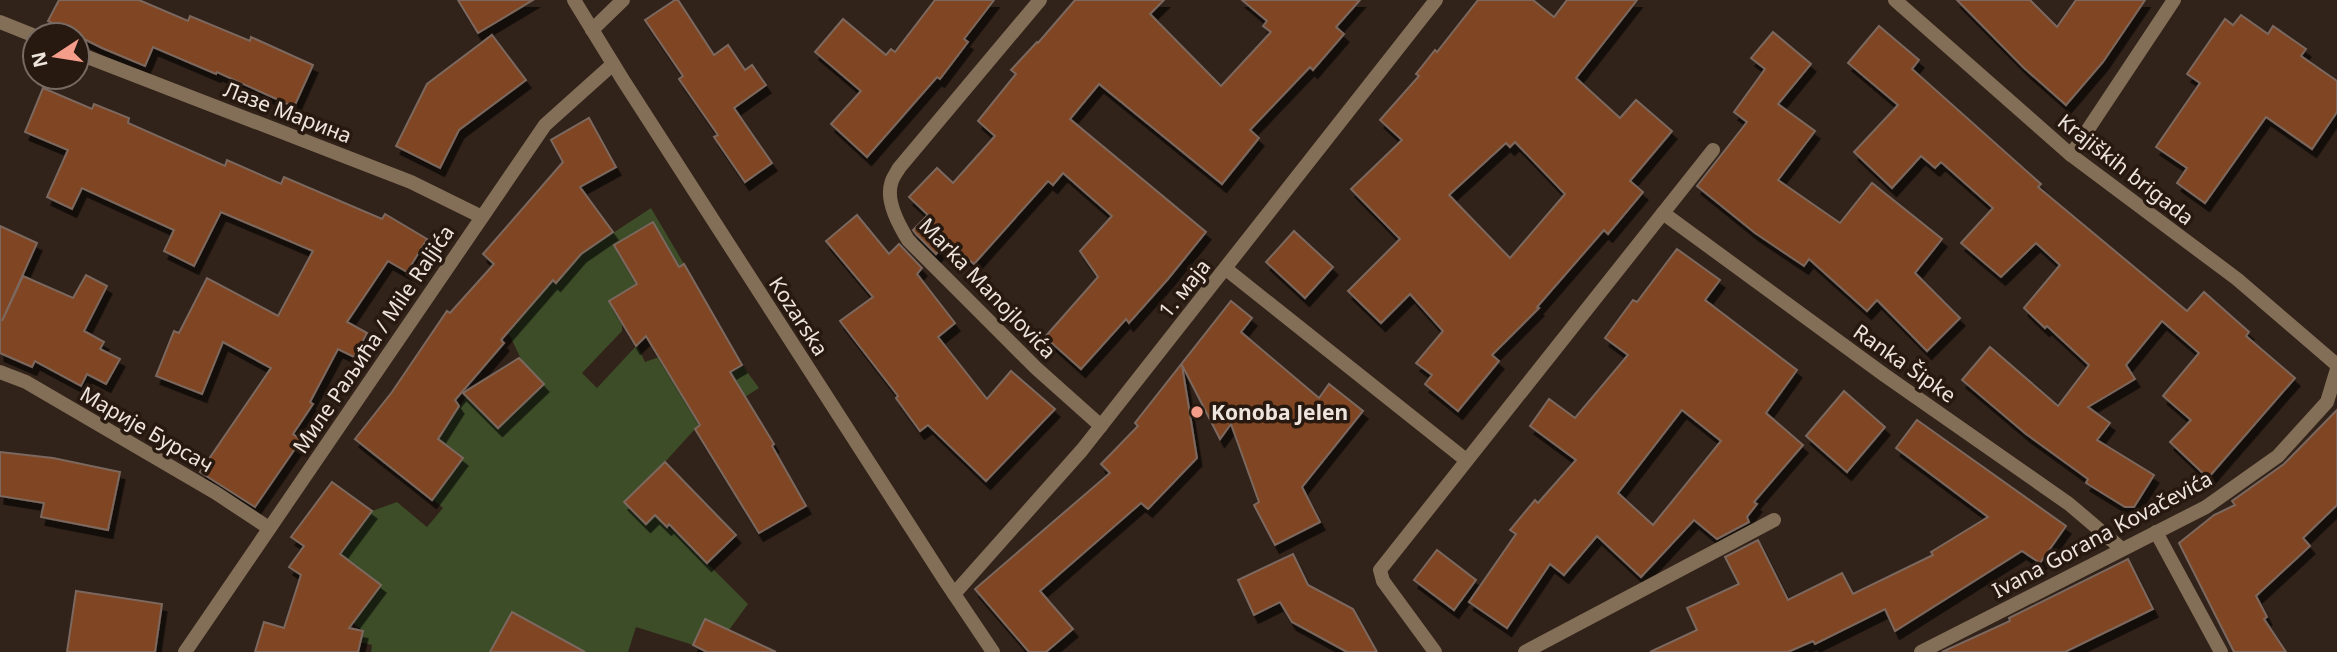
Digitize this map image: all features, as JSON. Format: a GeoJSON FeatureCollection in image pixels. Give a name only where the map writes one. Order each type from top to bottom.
{"type":"FeatureCollection","features":[{"type":"Feature","properties":{"kind":"street","name":"Kozarska"},"geometry":{"type":"LineString","coordinates":[[574,0],[993,652]]}},
{"type":"Feature","properties":{"kind":"street"},"geometry":{"type":"LineString","coordinates":[[592,30],[624,0]]}},
{"type":"Feature","properties":{"kind":"street","name":"Marka Manojlovića"},"geometry":{"type":"LineString","coordinates":[[1040,0],[899,168],[890,185],[898,224],[908,240],[1036,368],[1101,426]]}},
{"type":"Feature","properties":{"kind":"street","name":"1. маја"},"geometry":{"type":"LineString","coordinates":[[954,594],[1000,545],[1101,426],[1436,0]]}},
{"type":"Feature","properties":{"kind":"street","name":"Krajiških brigada"},"geometry":{"type":"LineString","coordinates":[[1895,0],[2070,155],[2237,279],[2337,367]]}},
{"type":"Feature","properties":{"kind":"street"},"geometry":{"type":"LineString","coordinates":[[2070,155],[2174,0]]}},
{"type":"Feature","properties":{"kind":"street"},"geometry":{"type":"LineString","coordinates":[[0,22],[21,30]]}},
{"type":"Feature","properties":{"kind":"street","name":"Лазе Марина"},"geometry":{"type":"LineString","coordinates":[[91,58],[411,182],[482,216]]}},
{"type":"Feature","properties":{"kind":"street","name":"Миле Раљића / Mile Raljića"},"geometry":{"type":"LineString","coordinates":[[185,652],[545,125],[613,64]]}},
{"type":"Feature","properties":{"kind":"street"},"geometry":{"type":"LineString","coordinates":[[1435,652],[1383,581],[1380,570],[1713,150]]}},
{"type":"Feature","properties":{"kind":"street","name":"Ranka Šipke"},"geometry":{"type":"LineString","coordinates":[[1663,213],[1883,374],[2069,504],[2122,549]]}},
{"type":"Feature","properties":{"kind":"street"},"geometry":{"type":"LineString","coordinates":[[1226,269],[1466,460]]}},
{"type":"Feature","properties":{"kind":"street","name":"Ivana Gorana Kovačevića"},"geometry":{"type":"LineString","coordinates":[[1921,652],[2206,507],[2278,456],[2327,402],[2337,367]]}},
{"type":"Feature","properties":{"kind":"street","name":"Марије Бурсач"},"geometry":{"type":"LineString","coordinates":[[0,372],[38,389],[204,486],[269,528]]}},
{"type":"Feature","properties":{"kind":"street"},"geometry":{"type":"LineString","coordinates":[[1525,652],[1774,520]]}},
{"type":"Feature","properties":{"kind":"street"},"geometry":{"type":"LineString","coordinates":[[2157,532],[2221,652]]}},
{"type":"Feature","properties":{"kind":"green space"},"geometry":{"type":"Polygon","coordinates":[[[651,208],[684,264],[645,287],[636,284],[610,301],[622,321],[622,331],[582,373],[597,388],[637,345],[645,362],[659,357],[684,399],[742,365],[759,388],[695,429],[665,462],[655,515],[748,604],[729,630],[705,619],[693,645],[636,627],[628,652],[569,652],[556,636],[512,612],[490,652],[371,652],[372,645],[360,642],[363,631],[353,623],[381,585],[340,554],[372,511],[397,502],[427,527],[443,508],[413,483],[441,487],[463,458],[438,439],[470,391],[471,401],[498,428],[544,384],[522,361],[508,332],[525,291],[651,208]]]}},
{"type":"Feature","properties":{"kind":"building"},"geometry":{"type":"Polygon","coordinates":[[[59,0],[139,0],[188,21],[190,16],[250,41],[251,37],[313,65],[294,107],[153,47],[145,66],[102,48],[91,42],[91,21],[48,21],[59,0]]]}},
{"type":"Feature","properties":{"kind":"building"},"geometry":{"type":"Polygon","coordinates":[[[458,0],[533,0],[478,33],[458,0]]]}},
{"type":"Feature","properties":{"kind":"building"},"geometry":{"type":"Polygon","coordinates":[[[678,0],[714,55],[728,45],[745,70],[752,65],[766,85],[734,108],[772,163],[745,182],[714,137],[718,135],[679,79],[683,76],[645,20],[678,0]]]}},
{"type":"Feature","properties":{"kind":"building"},"geometry":{"type":"Polygon","coordinates":[[[935,0],[994,0],[964,39],[968,42],[940,79],[937,77],[867,157],[831,124],[861,91],[815,52],[843,19],[886,55],[891,49],[895,52],[935,0]]]}},
{"type":"Feature","properties":{"kind":"building"},"geometry":{"type":"Polygon","coordinates":[[[1075,0],[1164,0],[1150,14],[1221,86],[1271,32],[1263,26],[1267,21],[1242,0],[1360,0],[1336,27],[1344,34],[1313,70],[1310,67],[1250,130],[1259,138],[1222,184],[1099,84],[1070,119],[1206,232],[1129,323],[1126,319],[1081,369],[1045,337],[1098,277],[1080,251],[1112,216],[1063,173],[1053,185],[1048,181],[974,264],[948,241],[936,254],[916,234],[913,230],[928,215],[909,197],[937,168],[953,183],[995,136],[978,121],[1016,74],[1011,70],[1075,0]]]}},
{"type":"Feature","properties":{"kind":"building"},"geometry":{"type":"Polygon","coordinates":[[[1478,0],[1533,0],[1554,17],[1567,0],[1637,0],[1576,78],[1620,118],[1636,100],[1672,131],[1630,181],[1643,192],[1608,234],[1604,230],[1537,307],[1539,308],[1492,355],[1499,361],[1458,411],[1425,384],[1432,375],[1416,363],[1443,331],[1410,294],[1381,323],[1348,291],[1400,239],[1351,189],[1402,140],[1380,120],[1419,76],[1416,74],[1435,50],[1437,52],[1478,0]],[[1515,142],[1510,147],[1506,143],[1449,195],[1510,258],[1565,194],[1515,142]]]}},
{"type":"Feature","properties":{"kind":"building"},"geometry":{"type":"Polygon","coordinates":[[[1957,0],[2030,0],[2057,27],[2076,0],[2145,0],[2103,62],[2066,105],[2024,68],[1957,0]]]}},
{"type":"Feature","properties":{"kind":"building"},"geometry":{"type":"Polygon","coordinates":[[[2241,15],[2268,34],[2273,26],[2306,49],[2301,56],[2337,81],[2337,112],[2312,149],[2266,117],[2205,203],[2177,183],[2187,168],[2156,147],[2200,83],[2187,74],[2225,19],[2233,25],[2241,15]]]}},
{"type":"Feature","properties":{"kind":"building"},"geometry":{"type":"Polygon","coordinates":[[[1879,26],[1919,60],[1912,69],[2041,184],[2038,187],[2187,311],[2204,292],[2249,332],[2246,336],[2295,378],[2208,478],[2170,442],[2191,420],[2163,396],[2199,353],[2162,321],[2126,365],[2135,379],[2088,407],[2110,423],[2097,440],[2154,475],[2134,507],[2125,507],[2086,483],[2088,479],[2026,434],[1962,380],[1990,347],[2058,406],[2089,365],[2024,308],[2060,265],[2036,243],[2001,277],[1961,243],[1993,208],[1941,162],[1935,168],[1921,156],[1892,188],[1854,152],[1898,105],[1848,63],[1879,26]]]}},
{"type":"Feature","properties":{"kind":"building"},"geometry":{"type":"Polygon","coordinates":[[[1773,32],[1811,64],[1778,104],[1815,131],[1778,180],[1840,223],[1872,183],[1942,239],[1915,273],[1960,318],[1927,351],[1877,300],[1867,311],[1809,259],[1804,266],[1755,233],[1697,186],[1747,122],[1734,112],[1765,69],[1751,58],[1773,32]]]}},
{"type":"Feature","properties":{"kind":"building"},"geometry":{"type":"Polygon","coordinates":[[[492,35],[526,80],[459,130],[440,168],[396,146],[427,84],[492,35]]]}},
{"type":"Feature","properties":{"kind":"building"},"geometry":{"type":"Polygon","coordinates":[[[42,91],[50,91],[92,109],[94,104],[129,118],[128,123],[225,166],[227,160],[281,184],[284,177],[382,219],[385,214],[427,239],[407,272],[388,261],[347,322],[367,333],[354,357],[338,349],[310,402],[313,404],[293,434],[301,440],[255,507],[200,472],[271,368],[223,342],[202,394],[156,376],[174,331],[179,333],[207,278],[278,316],[313,251],[221,212],[194,266],[164,251],[174,230],[82,188],[72,209],[47,197],[68,150],[25,132],[42,91]]]}},
{"type":"Feature","properties":{"kind":"building"},"geometry":{"type":"Polygon","coordinates":[[[589,118],[616,167],[580,187],[613,232],[581,254],[556,283],[553,280],[501,340],[504,343],[455,400],[459,406],[438,439],[463,458],[432,500],[355,439],[392,392],[447,311],[450,313],[494,264],[483,254],[563,162],[551,140],[589,118]]]}},
{"type":"Feature","properties":{"kind":"building"},"geometry":{"type":"Polygon","coordinates":[[[857,215],[889,254],[899,244],[922,268],[917,274],[955,323],[938,337],[987,399],[1011,371],[1055,409],[986,481],[928,425],[920,431],[896,398],[898,396],[840,321],[873,297],[826,241],[857,215]]]}},
{"type":"Feature","properties":{"kind":"building"},"geometry":{"type":"Polygon","coordinates":[[[653,222],[679,267],[684,264],[742,365],[730,372],[774,444],[772,446],[806,506],[759,533],[695,429],[700,425],[646,336],[636,346],[609,301],[637,284],[614,245],[653,222]]]}},
{"type":"Feature","properties":{"kind":"building"},"geometry":{"type":"Polygon","coordinates":[[[0,226],[37,243],[2,321],[23,276],[73,298],[86,275],[107,286],[84,331],[104,342],[100,349],[120,359],[106,384],[87,374],[81,386],[35,361],[32,367],[0,353],[0,226]]]}},
{"type":"Feature","properties":{"kind":"building"},"geometry":{"type":"Polygon","coordinates":[[[1294,231],[1333,267],[1305,298],[1266,262],[1294,231]]]}},
{"type":"Feature","properties":{"kind":"building"},"geometry":{"type":"Polygon","coordinates":[[[1677,249],[1720,280],[1705,300],[1797,370],[1766,413],[1803,445],[1754,502],[1757,504],[1747,517],[1749,522],[1717,539],[1694,520],[1641,577],[1597,536],[1564,575],[1550,564],[1507,628],[1469,602],[1516,534],[1510,530],[1535,500],[1538,503],[1576,460],[1530,426],[1549,399],[1575,418],[1628,355],[1605,338],[1633,300],[1637,302],[1677,249]],[[1682,410],[1618,493],[1653,525],[1721,441],[1682,410]]]}},
{"type":"Feature","properties":{"kind":"building"},"geometry":{"type":"Polygon","coordinates":[[[1231,301],[1252,318],[1241,332],[1319,398],[1329,384],[1363,411],[1302,487],[1320,522],[1275,545],[1254,505],[1259,502],[1231,424],[1220,439],[1182,365],[1197,458],[1148,509],[1141,503],[1040,591],[1073,629],[1046,652],[1029,652],[975,589],[1110,473],[1101,464],[1138,426],[1135,423],[1231,301]]]}},
{"type":"Feature","properties":{"kind":"building"},"geometry":{"type":"Polygon","coordinates":[[[519,358],[544,384],[498,428],[463,393],[519,358]]]}},
{"type":"Feature","properties":{"kind":"building"},"geometry":{"type":"Polygon","coordinates":[[[1844,391],[1885,427],[1847,472],[1806,436],[1844,391]]]}},
{"type":"Feature","properties":{"kind":"building"},"geometry":{"type":"Polygon","coordinates":[[[2337,410],[2337,505],[2303,538],[2310,546],[2256,596],[2267,617],[2264,619],[2286,652],[2234,652],[2179,543],[2214,515],[2235,505],[2232,501],[2284,464],[2337,410]]]}},
{"type":"Feature","properties":{"kind":"building"},"geometry":{"type":"Polygon","coordinates":[[[1917,420],[2066,526],[2040,563],[2022,551],[1895,631],[1885,609],[1815,644],[1813,641],[1788,652],[1650,652],[1697,630],[1687,608],[1739,584],[1725,557],[1758,540],[1788,600],[1842,573],[1853,594],[1933,555],[1931,552],[1988,517],[1896,448],[1917,420]]]}},
{"type":"Feature","properties":{"kind":"building"},"geometry":{"type":"Polygon","coordinates":[[[0,452],[53,458],[120,472],[108,530],[41,517],[44,503],[0,496],[0,452]]]}},
{"type":"Feature","properties":{"kind":"building"},"geometry":{"type":"Polygon","coordinates":[[[665,462],[736,535],[707,563],[669,524],[667,527],[655,515],[646,524],[624,502],[665,462]]]}},
{"type":"Feature","properties":{"kind":"building"},"geometry":{"type":"Polygon","coordinates":[[[332,482],[372,511],[340,554],[381,585],[349,628],[363,631],[358,652],[255,652],[264,622],[284,628],[301,575],[289,567],[304,546],[291,537],[332,482]]]}},
{"type":"Feature","properties":{"kind":"building"},"geometry":{"type":"Polygon","coordinates":[[[1437,550],[1476,580],[1454,610],[1414,580],[1437,550]]]}},
{"type":"Feature","properties":{"kind":"building"},"geometry":{"type":"Polygon","coordinates":[[[1293,554],[1308,585],[1353,609],[1377,652],[1347,652],[1292,622],[1280,602],[1254,615],[1238,580],[1293,554]]]}},
{"type":"Feature","properties":{"kind":"building"},"geometry":{"type":"Polygon","coordinates":[[[2128,559],[2153,609],[2065,652],[1942,652],[2010,621],[2009,618],[2128,559]]]}},
{"type":"Feature","properties":{"kind":"building"},"geometry":{"type":"Polygon","coordinates":[[[76,591],[162,604],[155,652],[67,652],[76,591]]]}},
{"type":"Feature","properties":{"kind":"building"},"geometry":{"type":"Polygon","coordinates":[[[512,612],[585,652],[490,652],[512,612]]]}},
{"type":"Feature","properties":{"kind":"building"},"geometry":{"type":"Polygon","coordinates":[[[705,619],[776,652],[707,652],[693,645],[705,619]]]}},
{"type":"Feature","properties":{"kind":"place","name":"Konoba Jelen"},"geometry":{"type":"Point","coordinates":[1197,412]}}]}
